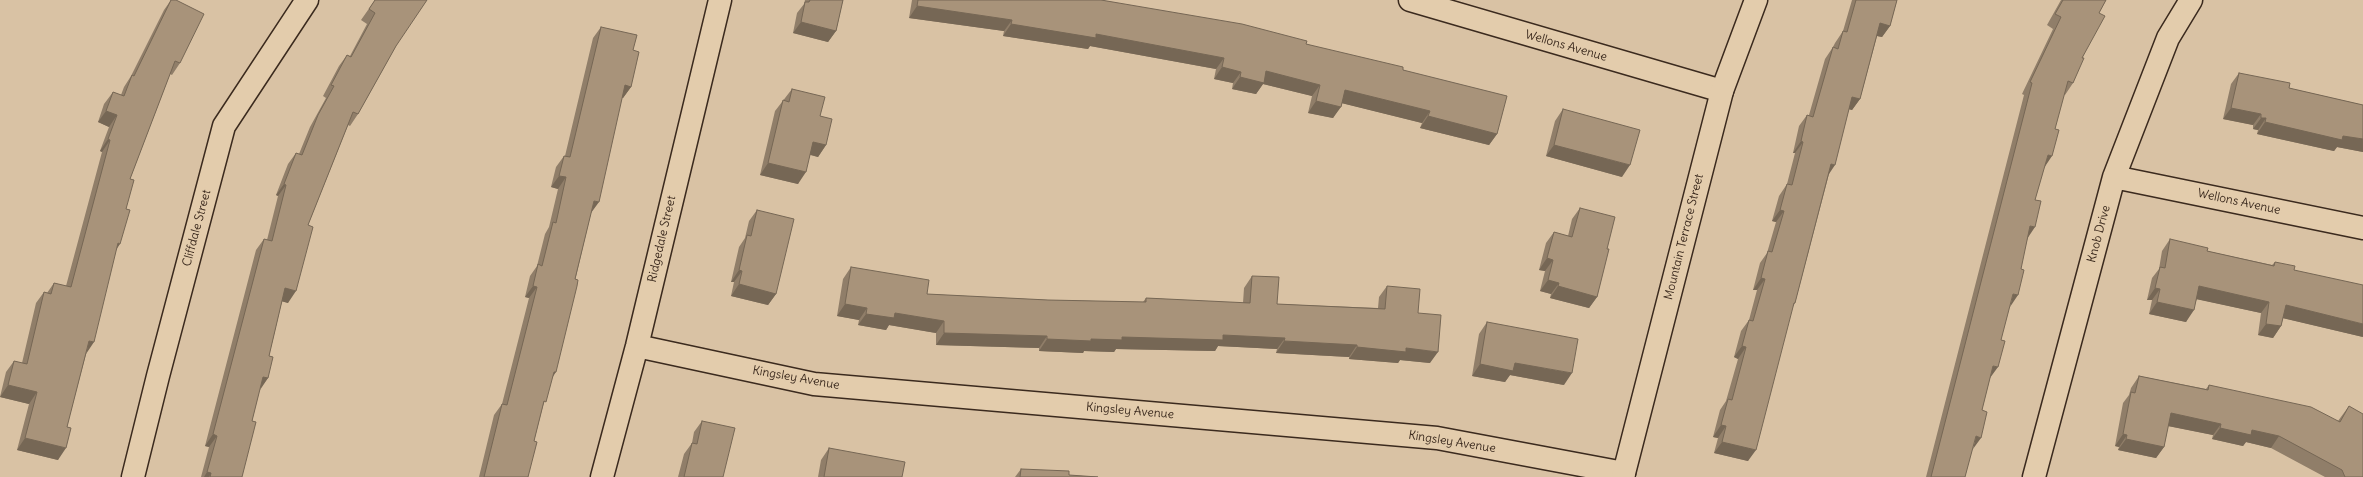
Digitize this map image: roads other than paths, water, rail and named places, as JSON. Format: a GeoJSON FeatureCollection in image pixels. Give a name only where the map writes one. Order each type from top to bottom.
{"type":"FeatureCollection","features":[{"type":"Feature","properties":{"kind":"street","name":"Cliffdale Street"},"geometry":{"type":"LineString","coordinates":[[133,477],[224,126],[307,0]]}},
{"type":"Feature","properties":{"kind":"street","name":"Ridgedale Street"},"geometry":{"type":"LineString","coordinates":[[602,477],[637,346],[720,0]]}},
{"type":"Feature","properties":{"kind":"street","name":"Wellons Avenue"},"geometry":{"type":"LineString","coordinates":[[1410,0],[1722,91]]}},
{"type":"Feature","properties":{"kind":"street","name":"Mountain Terrace Street"},"geometry":{"type":"LineString","coordinates":[[1623,475],[1722,91],[1756,0]]}},
{"type":"Feature","properties":{"kind":"street","name":"Knob Drive"},"geometry":{"type":"LineString","coordinates":[[2034,477],[2114,177],[2168,38],[2191,0]]}},
{"type":"Feature","properties":{"kind":"street","name":"Wellons Avenue"},"geometry":{"type":"LineString","coordinates":[[2114,177],[2363,228]]}},
{"type":"Feature","properties":{"kind":"street","name":"Kingsley Avenue"},"geometry":{"type":"LineString","coordinates":[[637,346],[814,384],[1437,438],[1623,475]]}}]}
